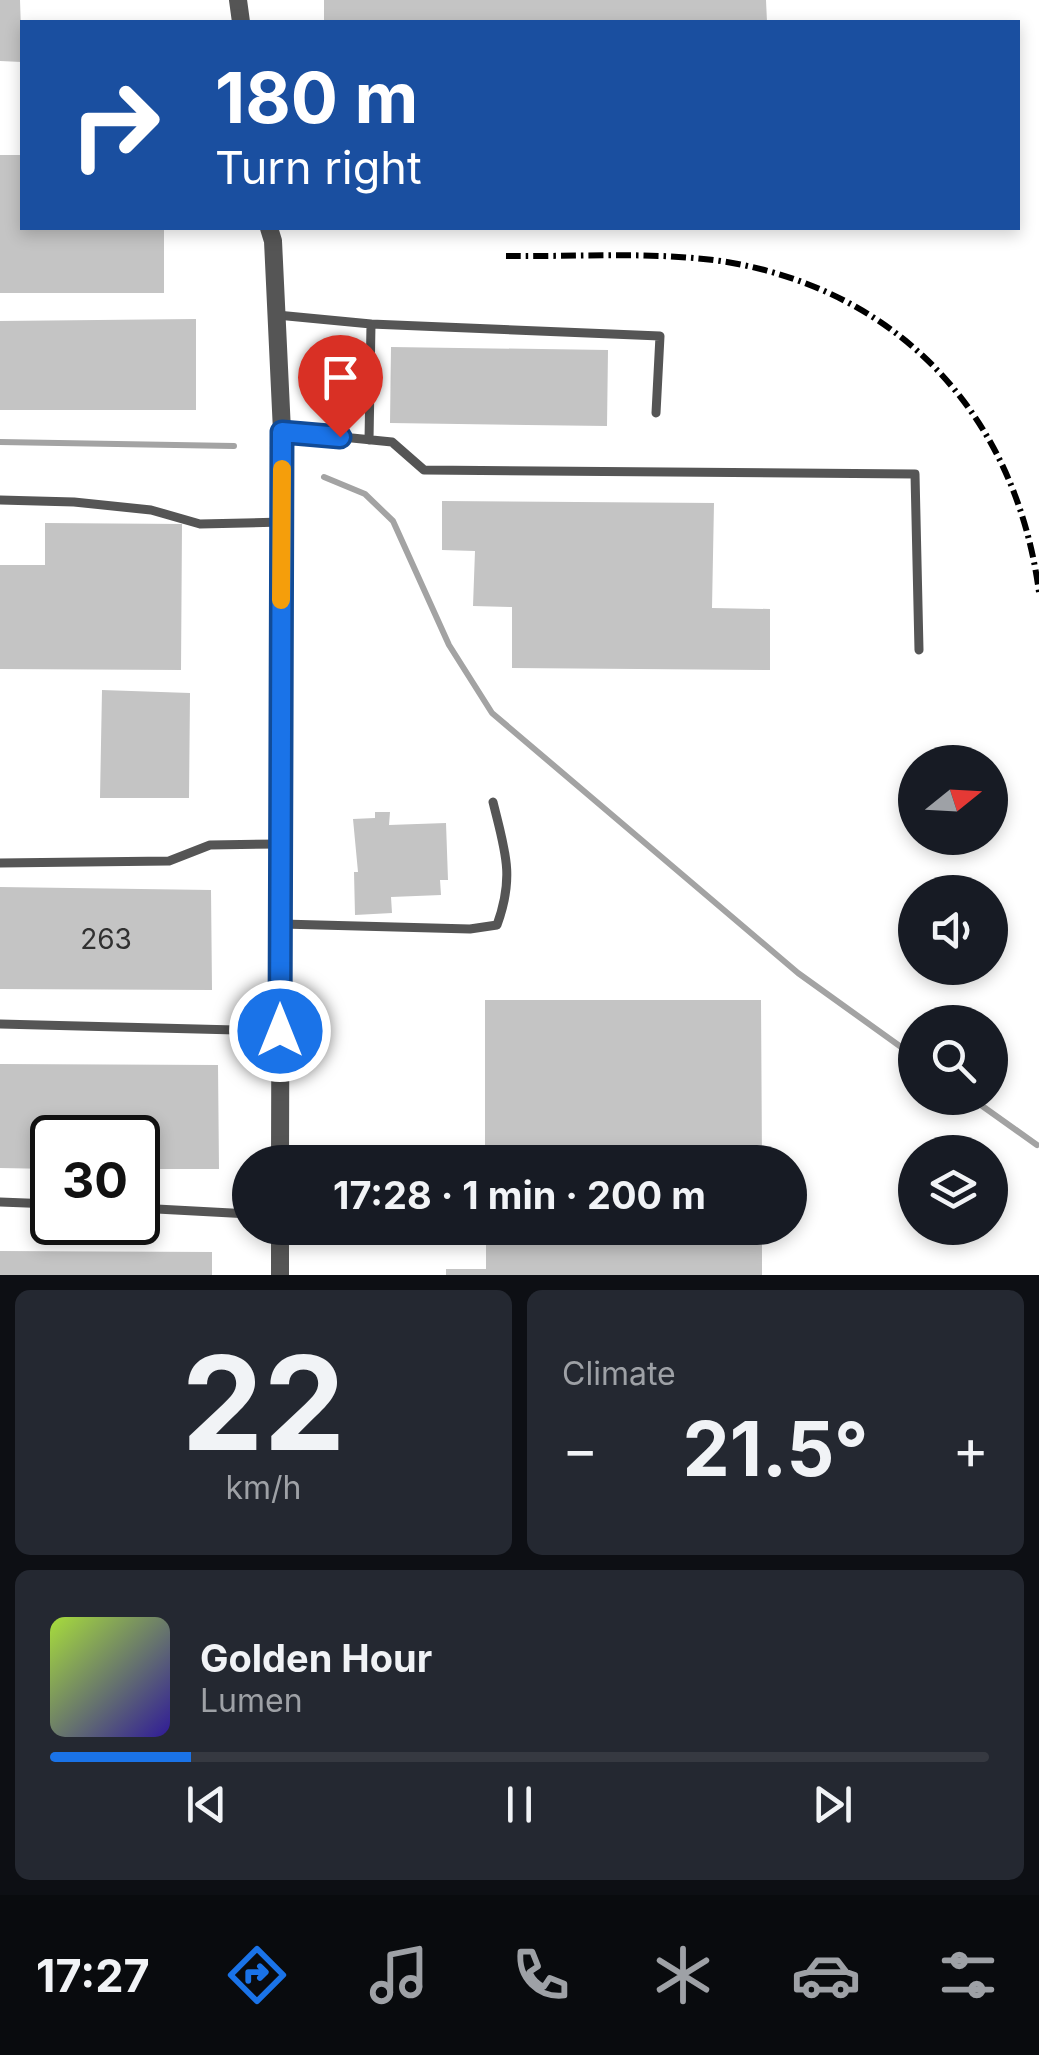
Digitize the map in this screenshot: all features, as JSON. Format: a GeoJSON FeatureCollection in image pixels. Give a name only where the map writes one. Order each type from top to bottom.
{"type":"FeatureCollection","features":[{"type":"Feature","properties":{"kind":"street"},"geometry":{"type":"LineString","coordinates":[[270,230],[282,432],[280,1145]]}},
{"type":"Feature","properties":{"kind":"street"},"geometry":{"type":"LineString","coordinates":[[280,1245],[280,1275]]}},
{"type":"Feature","properties":{"kind":"lane"},"geometry":{"type":"LineString","coordinates":[[277,315],[370,324],[660,336],[656,413]]}},
{"type":"Feature","properties":{"kind":"lane"},"geometry":{"type":"LineString","coordinates":[[369,440],[370,324]]}},
{"type":"Feature","properties":{"kind":"lane"},"geometry":{"type":"LineString","coordinates":[[282,432],[392,442],[424,470],[915,474],[920,650]]}},
{"type":"Feature","properties":{"kind":"lane"},"geometry":{"type":"LineString","coordinates":[[0,500],[151,510],[200,524],[282,522]]}},
{"type":"Feature","properties":{"kind":"lane"},"geometry":{"type":"LineString","coordinates":[[279,924],[451,929],[497,924],[507,896],[507,862],[493,802]]}},
{"type":"Feature","properties":{"kind":"lane"},"geometry":{"type":"LineString","coordinates":[[0,862],[170,861],[210,845],[280,844]]}},
{"type":"Feature","properties":{"kind":"lane"},"geometry":{"type":"LineString","coordinates":[[0,1024],[280,1031]]}},
{"type":"Feature","properties":{"kind":"lane"},"geometry":{"type":"LineString","coordinates":[[0,1202],[30,1203]]}},
{"type":"Feature","properties":{"kind":"lane"},"geometry":{"type":"LineString","coordinates":[[160,1209],[232,1213]]}},
{"type":"Feature","properties":{"kind":"building"},"geometry":{"type":"Polygon","coordinates":[[[0,0],[20,0],[20,62],[0,61],[0,0]]]}},
{"type":"Feature","properties":{"kind":"building"},"geometry":{"type":"Polygon","coordinates":[[[324,0],[766,0],[767,20],[324,20],[324,0]]]}},
{"type":"Feature","properties":{"kind":"building"},"geometry":{"type":"Polygon","coordinates":[[[0,155],[20,155],[20,230],[164,230],[164,293],[0,293],[0,155]]]}},
{"type":"Feature","properties":{"kind":"building"},"geometry":{"type":"Polygon","coordinates":[[[196,319],[196,410],[0,410],[0,321],[196,319]]]}},
{"type":"Feature","properties":{"kind":"building"},"geometry":{"type":"Polygon","coordinates":[[[391,347],[608,350],[607,426],[390,423],[391,347]]]}},
{"type":"Feature","properties":{"kind":"building"},"geometry":{"type":"Polygon","coordinates":[[[442,501],[714,503],[712,608],[770,609],[770,670],[512,668],[512,607],[473,606],[475,551],[442,550],[442,501]]]}},
{"type":"Feature","properties":{"kind":"building"},"geometry":{"type":"Polygon","coordinates":[[[45,523],[182,524],[181,670],[0,669],[0,565],[45,565],[45,523]]]}},
{"type":"Feature","properties":{"kind":"building"},"geometry":{"type":"Polygon","coordinates":[[[102,690],[190,693],[189,798],[100,798],[102,690]]]}},
{"type":"Feature","properties":{"kind":"building"},"geometry":{"type":"Polygon","coordinates":[[[375,812],[390,812],[389,825],[446,823],[448,880],[440,880],[441,895],[391,897],[392,913],[355,915],[354,872],[358,872],[353,819],[375,818],[375,812]]]}},
{"type":"Feature","properties":{"kind":"building"},"geometry":{"type":"Polygon","coordinates":[[[0,887],[211,890],[212,990],[0,989],[0,887]]]}},
{"type":"Feature","properties":{"kind":"building"},"geometry":{"type":"Polygon","coordinates":[[[485,1000],[761,1000],[762,1145],[485,1145],[485,1000]]]}},
{"type":"Feature","properties":{"kind":"building"},"geometry":{"type":"Polygon","coordinates":[[[0,1064],[218,1065],[219,1169],[160,1169],[160,1115],[30,1115],[30,1169],[0,1168],[0,1064]]]}},
{"type":"Feature","properties":{"kind":"building"},"geometry":{"type":"Polygon","coordinates":[[[486,1245],[762,1245],[762,1275],[446,1275],[446,1269],[486,1269],[486,1245]]]}},
{"type":"Feature","properties":{"kind":"building"},"geometry":{"type":"Polygon","coordinates":[[[0,1251],[212,1252],[212,1275],[0,1275],[0,1251]]]}},
{"type":"Feature","properties":{"kind":"waterway"},"geometry":{"type":"LineString","coordinates":[[0,442],[234,446]]}},
{"type":"Feature","properties":{"kind":"waterway"},"geometry":{"type":"LineString","coordinates":[[324,477],[365,494],[393,521],[449,645],[492,713],[798,973],[898,1045]]}},
{"type":"Feature","properties":{"kind":"waterway"},"geometry":{"type":"LineString","coordinates":[[995,1115],[1037,1145]]}},
{"type":"Feature","properties":{"kind":"railway"},"geometry":{"type":"LineString","coordinates":[[506,256],[645,256],[727,262],[790,278],[847,302],[897,334],[940,373],[977,419],[1005,472],[1026,529],[1039,592]]}},
{"type":"Feature","properties":{"kind":"slow traffic"},"geometry":{"type":"LineString","coordinates":[[281,600],[282,469]]}},
{"type":"Feature","properties":{"kind":"route"},"geometry":{"type":"LineString","coordinates":[[280,1031],[282,432],[340,437]]}}]}
